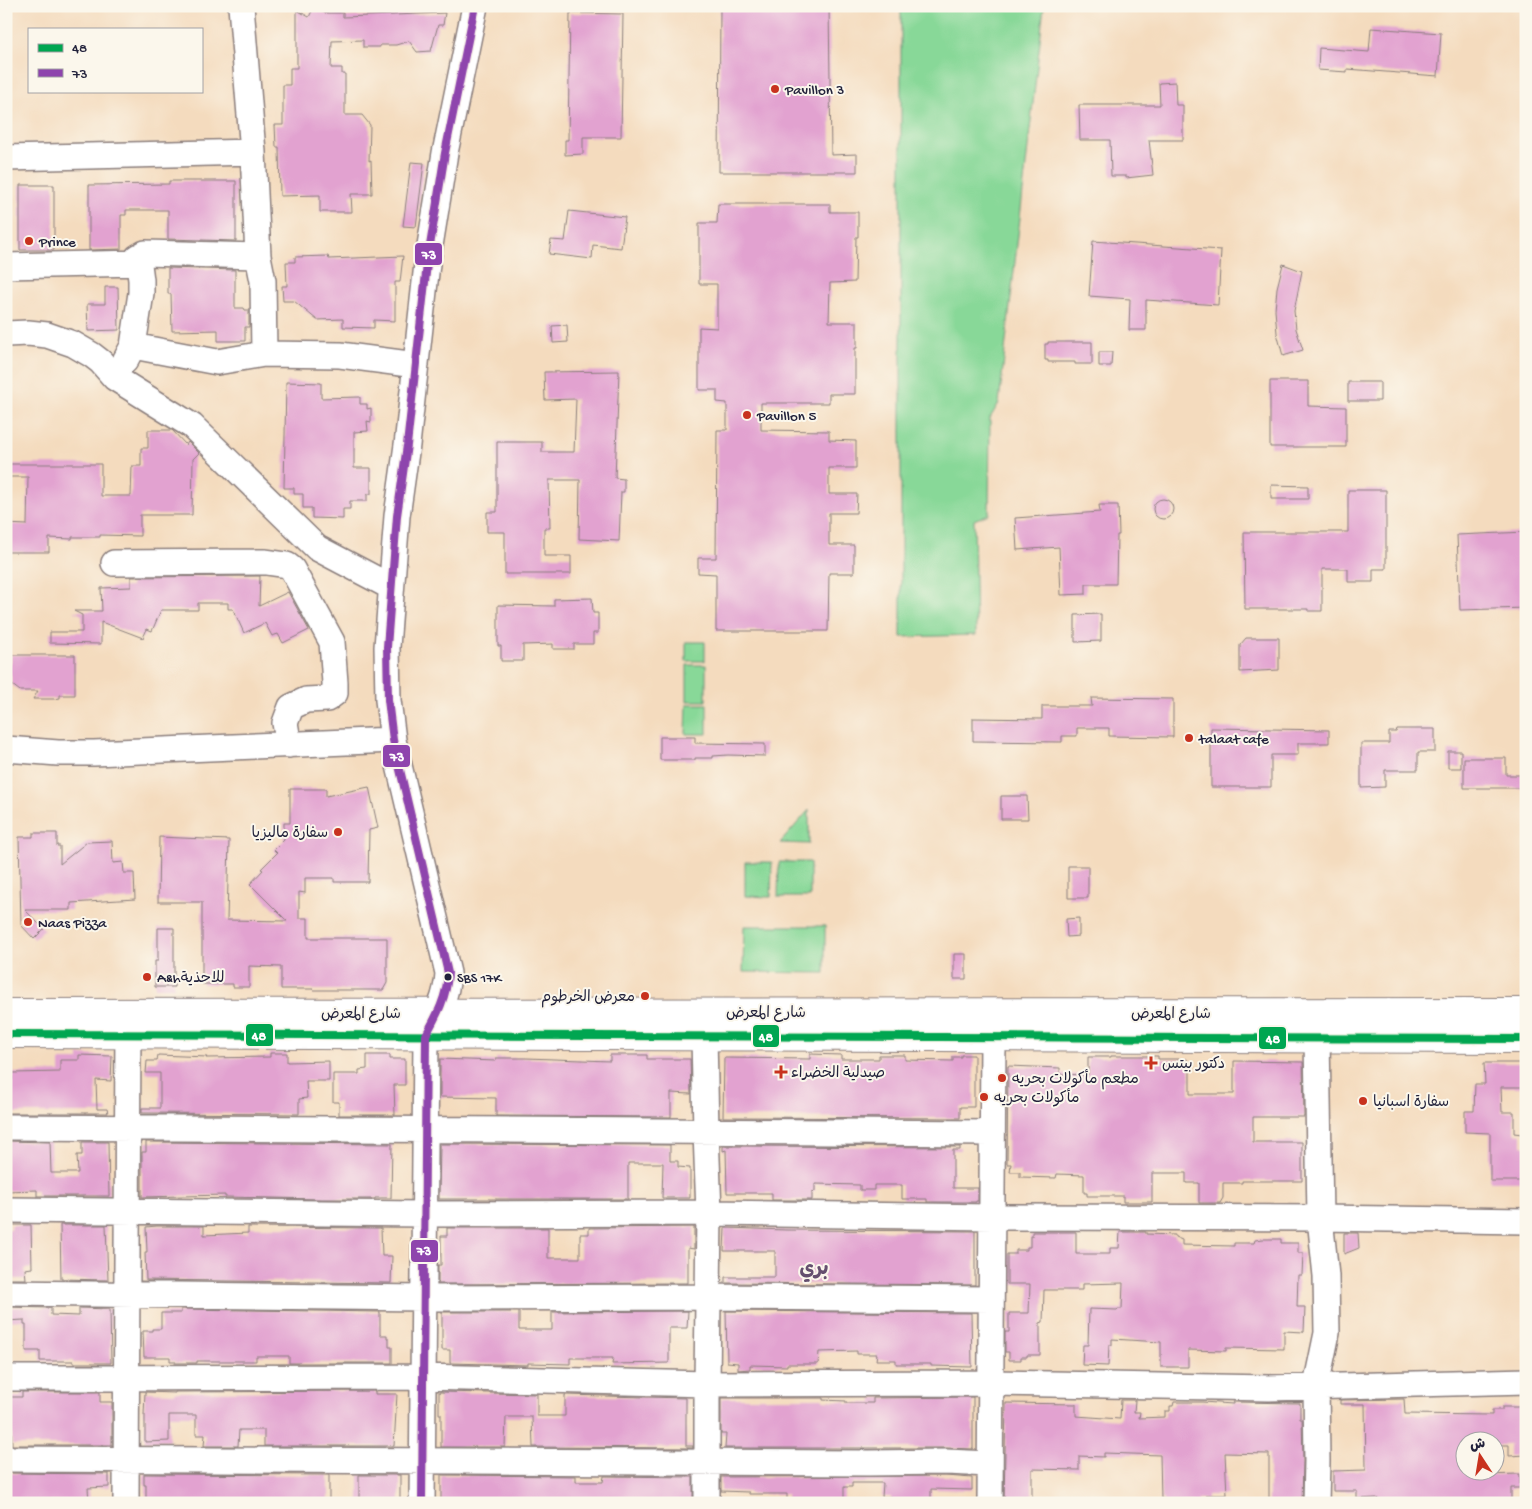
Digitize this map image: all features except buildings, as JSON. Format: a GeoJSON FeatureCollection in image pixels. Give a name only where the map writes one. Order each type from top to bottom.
{"type":"FeatureCollection","features":[{"type":"Feature","properties":{"kind":"main road","name":"شارع المعرض"},"geometry":{"type":"LineString","coordinates":[[714,1028],[1050,1025],[1526,1012]]}},
{"type":"Feature","properties":{"kind":"main road","name":"شارع المعرض"},"geometry":{"type":"LineString","coordinates":[[6,1013],[128,1024]]}},
{"type":"Feature","properties":{"kind":"main road","name":"شارع المعرض"},"geometry":{"type":"LineString","coordinates":[[6,1034],[128,1024],[432,1024],[714,1028],[993,1037],[1050,1025],[1317,1038],[1526,1039]]}},
{"type":"Feature","properties":{"kind":"street"},"geometry":{"type":"LineString","coordinates":[[241,6],[258,256],[263,282],[264,354]]}},
{"type":"Feature","properties":{"kind":"street"},"geometry":{"type":"LineString","coordinates":[[422,1503],[425,1130],[432,1024],[448,982],[447,964],[393,740],[388,700],[386,647],[397,516],[407,445],[427,264],[445,153],[475,6]]}},
{"type":"Feature","properties":{"kind":"street"},"geometry":{"type":"LineString","coordinates":[[6,158],[252,152]]}},
{"type":"Feature","properties":{"kind":"street"},"geometry":{"type":"LineString","coordinates":[[115,378],[133,346],[141,293],[138,257],[145,253],[258,256]]}},
{"type":"Feature","properties":{"kind":"street"},"geometry":{"type":"LineString","coordinates":[[6,266],[139,263]]}},
{"type":"Feature","properties":{"kind":"street"},"geometry":{"type":"LineString","coordinates":[[6,334],[38,334],[60,339],[92,355],[115,378],[192,426],[317,548],[391,587]]}},
{"type":"Feature","properties":{"kind":"street"},"geometry":{"type":"LineString","coordinates":[[133,346],[217,362],[264,354],[340,355],[416,365]]}},
{"type":"Feature","properties":{"kind":"street"},"geometry":{"type":"LineString","coordinates":[[114,563],[266,562],[287,565],[292,569],[332,642],[335,693],[327,699],[306,700],[291,707],[286,723],[289,745]]}},
{"type":"Feature","properties":{"kind":"street"},"geometry":{"type":"LineString","coordinates":[[6,749],[58,753],[94,753],[393,740]]}},
{"type":"Feature","properties":{"kind":"street"},"geometry":{"type":"LineString","coordinates":[[126,1503],[128,1024]]}},
{"type":"Feature","properties":{"kind":"street"},"geometry":{"type":"LineString","coordinates":[[707,1503],[706,1384],[709,1213],[706,1132],[714,1028]]}},
{"type":"Feature","properties":{"kind":"street"},"geometry":{"type":"LineString","coordinates":[[990,1503],[993,1037]]}},
{"type":"Feature","properties":{"kind":"street"},"geometry":{"type":"LineString","coordinates":[[1316,1503],[1316,1386],[1326,1332],[1326,1276],[1320,1218],[1317,1038]]}},
{"type":"Feature","properties":{"kind":"street"},"geometry":{"type":"LineString","coordinates":[[6,1127],[992,1133]]}},
{"type":"Feature","properties":{"kind":"street"},"geometry":{"type":"LineString","coordinates":[[6,1210],[424,1214],[709,1213],[1526,1221]]}},
{"type":"Feature","properties":{"kind":"street"},"geometry":{"type":"LineString","coordinates":[[6,1293],[424,1298],[709,1297],[991,1299]]}},
{"type":"Feature","properties":{"kind":"street"},"geometry":{"type":"LineString","coordinates":[[6,1378],[127,1376],[423,1377],[706,1384],[990,1383],[1269,1388],[1526,1381]]}},
{"type":"Feature","properties":{"kind":"street"},"geometry":{"type":"LineString","coordinates":[[6,1459],[422,1462],[946,1462],[990,1464]]}},
{"type":"Feature","properties":{"kind":"green space"},"geometry":{"type":"Polygon","coordinates":[[[901,6],[1044,6],[999,403],[990,418],[989,514],[974,520],[976,635],[901,637],[901,6]]]}},
{"type":"Feature","properties":{"kind":"green space"},"geometry":{"type":"Polygon","coordinates":[[[686,642],[705,642],[705,661],[686,661],[686,642]]]}},
{"type":"Feature","properties":{"kind":"green space"},"geometry":{"type":"Polygon","coordinates":[[[687,665],[706,665],[706,701],[687,701],[687,665]]]}},
{"type":"Feature","properties":{"kind":"green space"},"geometry":{"type":"Polygon","coordinates":[[[687,704],[707,704],[707,734],[686,734],[687,704]]]}},
{"type":"Feature","properties":{"kind":"green space"},"geometry":{"type":"Polygon","coordinates":[[[809,810],[809,844],[780,843],[809,810]]]}},
{"type":"Feature","properties":{"kind":"green space"},"geometry":{"type":"Polygon","coordinates":[[[745,862],[772,862],[771,897],[745,896],[745,862]]]}},
{"type":"Feature","properties":{"kind":"green space"},"geometry":{"type":"Polygon","coordinates":[[[779,862],[810,862],[810,897],[778,897],[779,862]]]}},
{"type":"Feature","properties":{"kind":"green space"},"geometry":{"type":"Polygon","coordinates":[[[744,926],[825,926],[825,973],[743,972],[744,926]]]}},
{"type":"Feature","properties":{"kind":"transit line","name":"73"},"geometry":{"type":"LineString","coordinates":[[422,1503],[426,1035],[444,998],[448,973],[393,740],[388,700],[387,647],[397,516],[407,445],[427,264],[445,153],[475,6]]}},
{"type":"Feature","properties":{"kind":"transit line","name":"48"},"geometry":{"type":"LineString","coordinates":[[6,1034],[1526,1039]]}},
{"type":"Feature","properties":{"kind":"place","name":"Pavillon 3"},"geometry":{"type":"Point","coordinates":[775,89]}},
{"type":"Feature","properties":{"kind":"place","name":"Prince"},"geometry":{"type":"Point","coordinates":[29,241]}},
{"type":"Feature","properties":{"kind":"place","name":"Pavillon 5"},"geometry":{"type":"Point","coordinates":[747,415]}},
{"type":"Feature","properties":{"kind":"place","name":"talaat cafe"},"geometry":{"type":"Point","coordinates":[1189,738]}},
{"type":"Feature","properties":{"kind":"place","name":"سفارة ماليزيا"},"geometry":{"type":"Point","coordinates":[338,832]}},
{"type":"Feature","properties":{"kind":"place","name":"Naas Pizza"},"geometry":{"type":"Point","coordinates":[28,922]}},
{"type":"Feature","properties":{"kind":"place","name":"A&hللاحذية"},"geometry":{"type":"Point","coordinates":[147,977]}},
{"type":"Feature","properties":{"kind":"place","name":"SBS 17K"},"geometry":{"type":"Point","coordinates":[448,977]}},
{"type":"Feature","properties":{"kind":"place","name":"معرض الخرطوم"},"geometry":{"type":"Point","coordinates":[645,996]}},
{"type":"Feature","properties":{"kind":"place","name":"دكتور بيتس"},"geometry":{"type":"Point","coordinates":[1151,1063]}},
{"type":"Feature","properties":{"kind":"place","name":"صيدلية الخضراء"},"geometry":{"type":"Point","coordinates":[781,1072]}},
{"type":"Feature","properties":{"kind":"place","name":"مطعم مأكولات بحريه"},"geometry":{"type":"Point","coordinates":[1002,1078]}},
{"type":"Feature","properties":{"kind":"place","name":"مأكولات بحريه"},"geometry":{"type":"Point","coordinates":[984,1097]}},
{"type":"Feature","properties":{"kind":"place","name":"سفارة اسبانيا"},"geometry":{"type":"Point","coordinates":[1363,1101]}},
{"type":"Feature","properties":{"kind":"district","name":"بري"},"geometry":{"type":"Point","coordinates":[814,1267]}}]}
